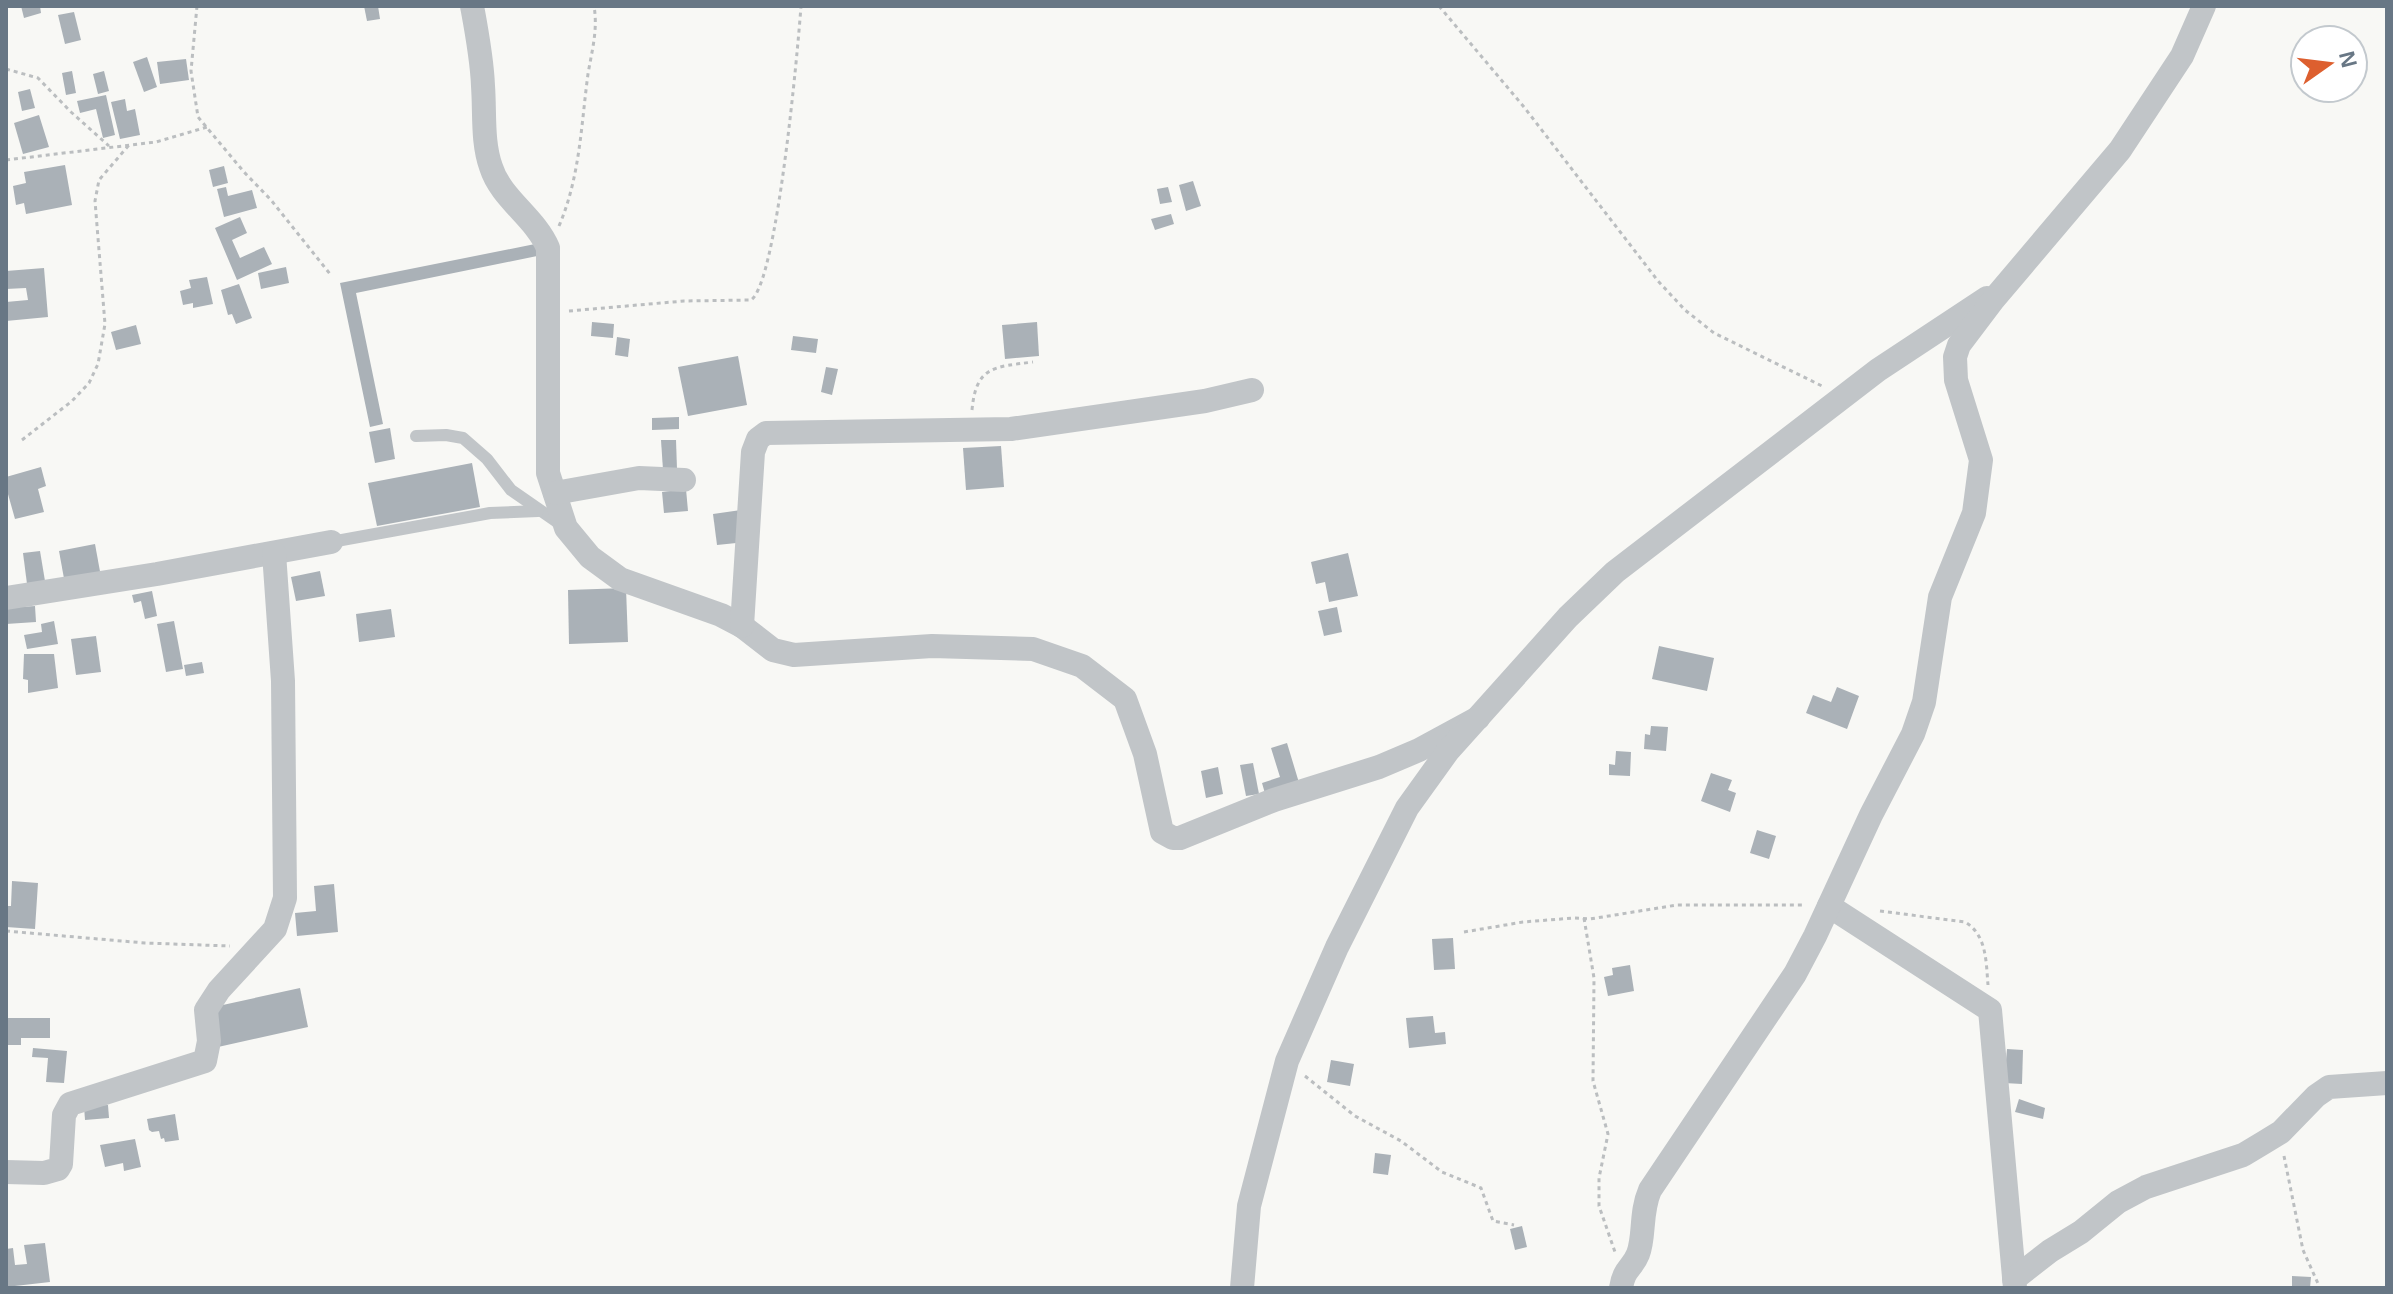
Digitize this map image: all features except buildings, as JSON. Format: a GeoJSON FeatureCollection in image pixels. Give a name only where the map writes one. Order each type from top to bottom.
{"type":"FeatureCollection","features":[{"type":"Feature","properties":{"kind":"street"},"geometry":{"type":"LineString","coordinates":[[472,6],[482,69],[490,166],[496,179],[537,227],[548,248],[548,473],[566,528],[590,557],[620,579],[669,595],[742,626],[773,650],[794,655],[932,646],[1033,649],[1082,666],[1125,699],[1145,754],[1162,832],[1173,838],[1180,838],[1274,800],[1379,767],[1419,750],[1478,718]]}},
{"type":"Feature","properties":{"kind":"street"},"geometry":{"type":"LineString","coordinates":[[1622,1281],[1639,1252],[1642,1217],[1650,1190],[1795,974],[1871,815],[1907,748],[1924,702],[1940,597],[1974,513],[1982,470],[1956,380],[1955,357],[1959,345],[2120,150],[2182,56],[2204,6]]}},
{"type":"Feature","properties":{"kind":"street"},"geometry":{"type":"LineString","coordinates":[[1242,1288],[1249,1206],[1287,1061],[1337,947],[1407,808],[1448,751],[1568,617],[1615,572],[1878,370],[2006,285]]}},
{"type":"Feature","properties":{"kind":"street"},"geometry":{"type":"LineString","coordinates":[[742,626],[753,452],[758,439],[771,431],[970,430],[1049,426],[1205,401],[1252,390]]}},
{"type":"Feature","properties":{"kind":"street"},"geometry":{"type":"LineString","coordinates":[[555,493],[639,478],[684,480]]}},
{"type":"Feature","properties":{"kind":"street"},"geometry":{"type":"LineString","coordinates":[[6,598],[68,590],[331,542]]}},
{"type":"Feature","properties":{"kind":"street"},"geometry":{"type":"LineString","coordinates":[[6,1172],[44,1173],[58,1169],[61,1164],[64,1115],[70,1104],[205,1061],[209,1041],[206,1010],[219,990],[275,929],[285,898],[283,681],[274,553]]}},
{"type":"Feature","properties":{"kind":"street"},"geometry":{"type":"LineString","coordinates":[[1829,906],[1990,1010],[2015,1283]]}},
{"type":"Feature","properties":{"kind":"street"},"geometry":{"type":"LineString","coordinates":[[2015,1283],[2118,1202],[2146,1187],[2243,1155],[2279,1133],[2329,1087],[2387,1083]]}},
{"type":"Feature","properties":{"kind":"lane"},"geometry":{"type":"LineString","coordinates":[[416,436],[463,438],[487,459],[511,490],[566,528]]}},
{"type":"Feature","properties":{"kind":"lane"},"geometry":{"type":"LineString","coordinates":[[331,542],[490,513],[538,511]]}},
{"type":"Feature","properties":{"kind":"path"},"geometry":{"type":"LineString","coordinates":[[197,6],[191,71],[198,117],[271,200],[330,274]]}},
{"type":"Feature","properties":{"kind":"path"},"geometry":{"type":"LineString","coordinates":[[548,248],[561,222],[580,158],[595,36],[594,6]]}},
{"type":"Feature","properties":{"kind":"path"},"geometry":{"type":"LineString","coordinates":[[549,312],[756,298],[771,252],[801,6]]}},
{"type":"Feature","properties":{"kind":"path"},"geometry":{"type":"LineString","coordinates":[[1439,6],[1524,107],[1658,281],[1685,310],[1714,333],[1843,396]]}},
{"type":"Feature","properties":{"kind":"path"},"geometry":{"type":"LineString","coordinates":[[6,69],[38,78],[111,147]]}},
{"type":"Feature","properties":{"kind":"path"},"geometry":{"type":"LineString","coordinates":[[6,160],[156,142],[207,127]]}},
{"type":"Feature","properties":{"kind":"path"},"geometry":{"type":"LineString","coordinates":[[22,440],[72,401],[89,383],[98,364],[105,324],[95,201],[99,180],[129,145]]}},
{"type":"Feature","properties":{"kind":"path"},"geometry":{"type":"LineString","coordinates":[[970,430],[976,386],[984,373],[995,367],[1033,362]]}},
{"type":"Feature","properties":{"kind":"path"},"geometry":{"type":"LineString","coordinates":[[1464,932],[1523,922],[1584,918],[1677,905],[1829,906]]}},
{"type":"Feature","properties":{"kind":"path"},"geometry":{"type":"LineString","coordinates":[[1877,911],[1965,922],[1973,927],[1986,956],[1990,1010]]}},
{"type":"Feature","properties":{"kind":"path"},"geometry":{"type":"LineString","coordinates":[[1584,918],[1594,978],[1593,1081],[1608,1134],[1599,1178],[1599,1206],[1622,1281]]}},
{"type":"Feature","properties":{"kind":"path"},"geometry":{"type":"LineString","coordinates":[[6,931],[145,943],[259,947]]}},
{"type":"Feature","properties":{"kind":"path"},"geometry":{"type":"LineString","coordinates":[[1287,1061],[1355,1116],[1401,1141],[1442,1172],[1481,1188],[1493,1221],[1514,1225]]}},
{"type":"Feature","properties":{"kind":"path"},"geometry":{"type":"LineString","coordinates":[[2279,1133],[2303,1250],[2320,1288]]}}]}
